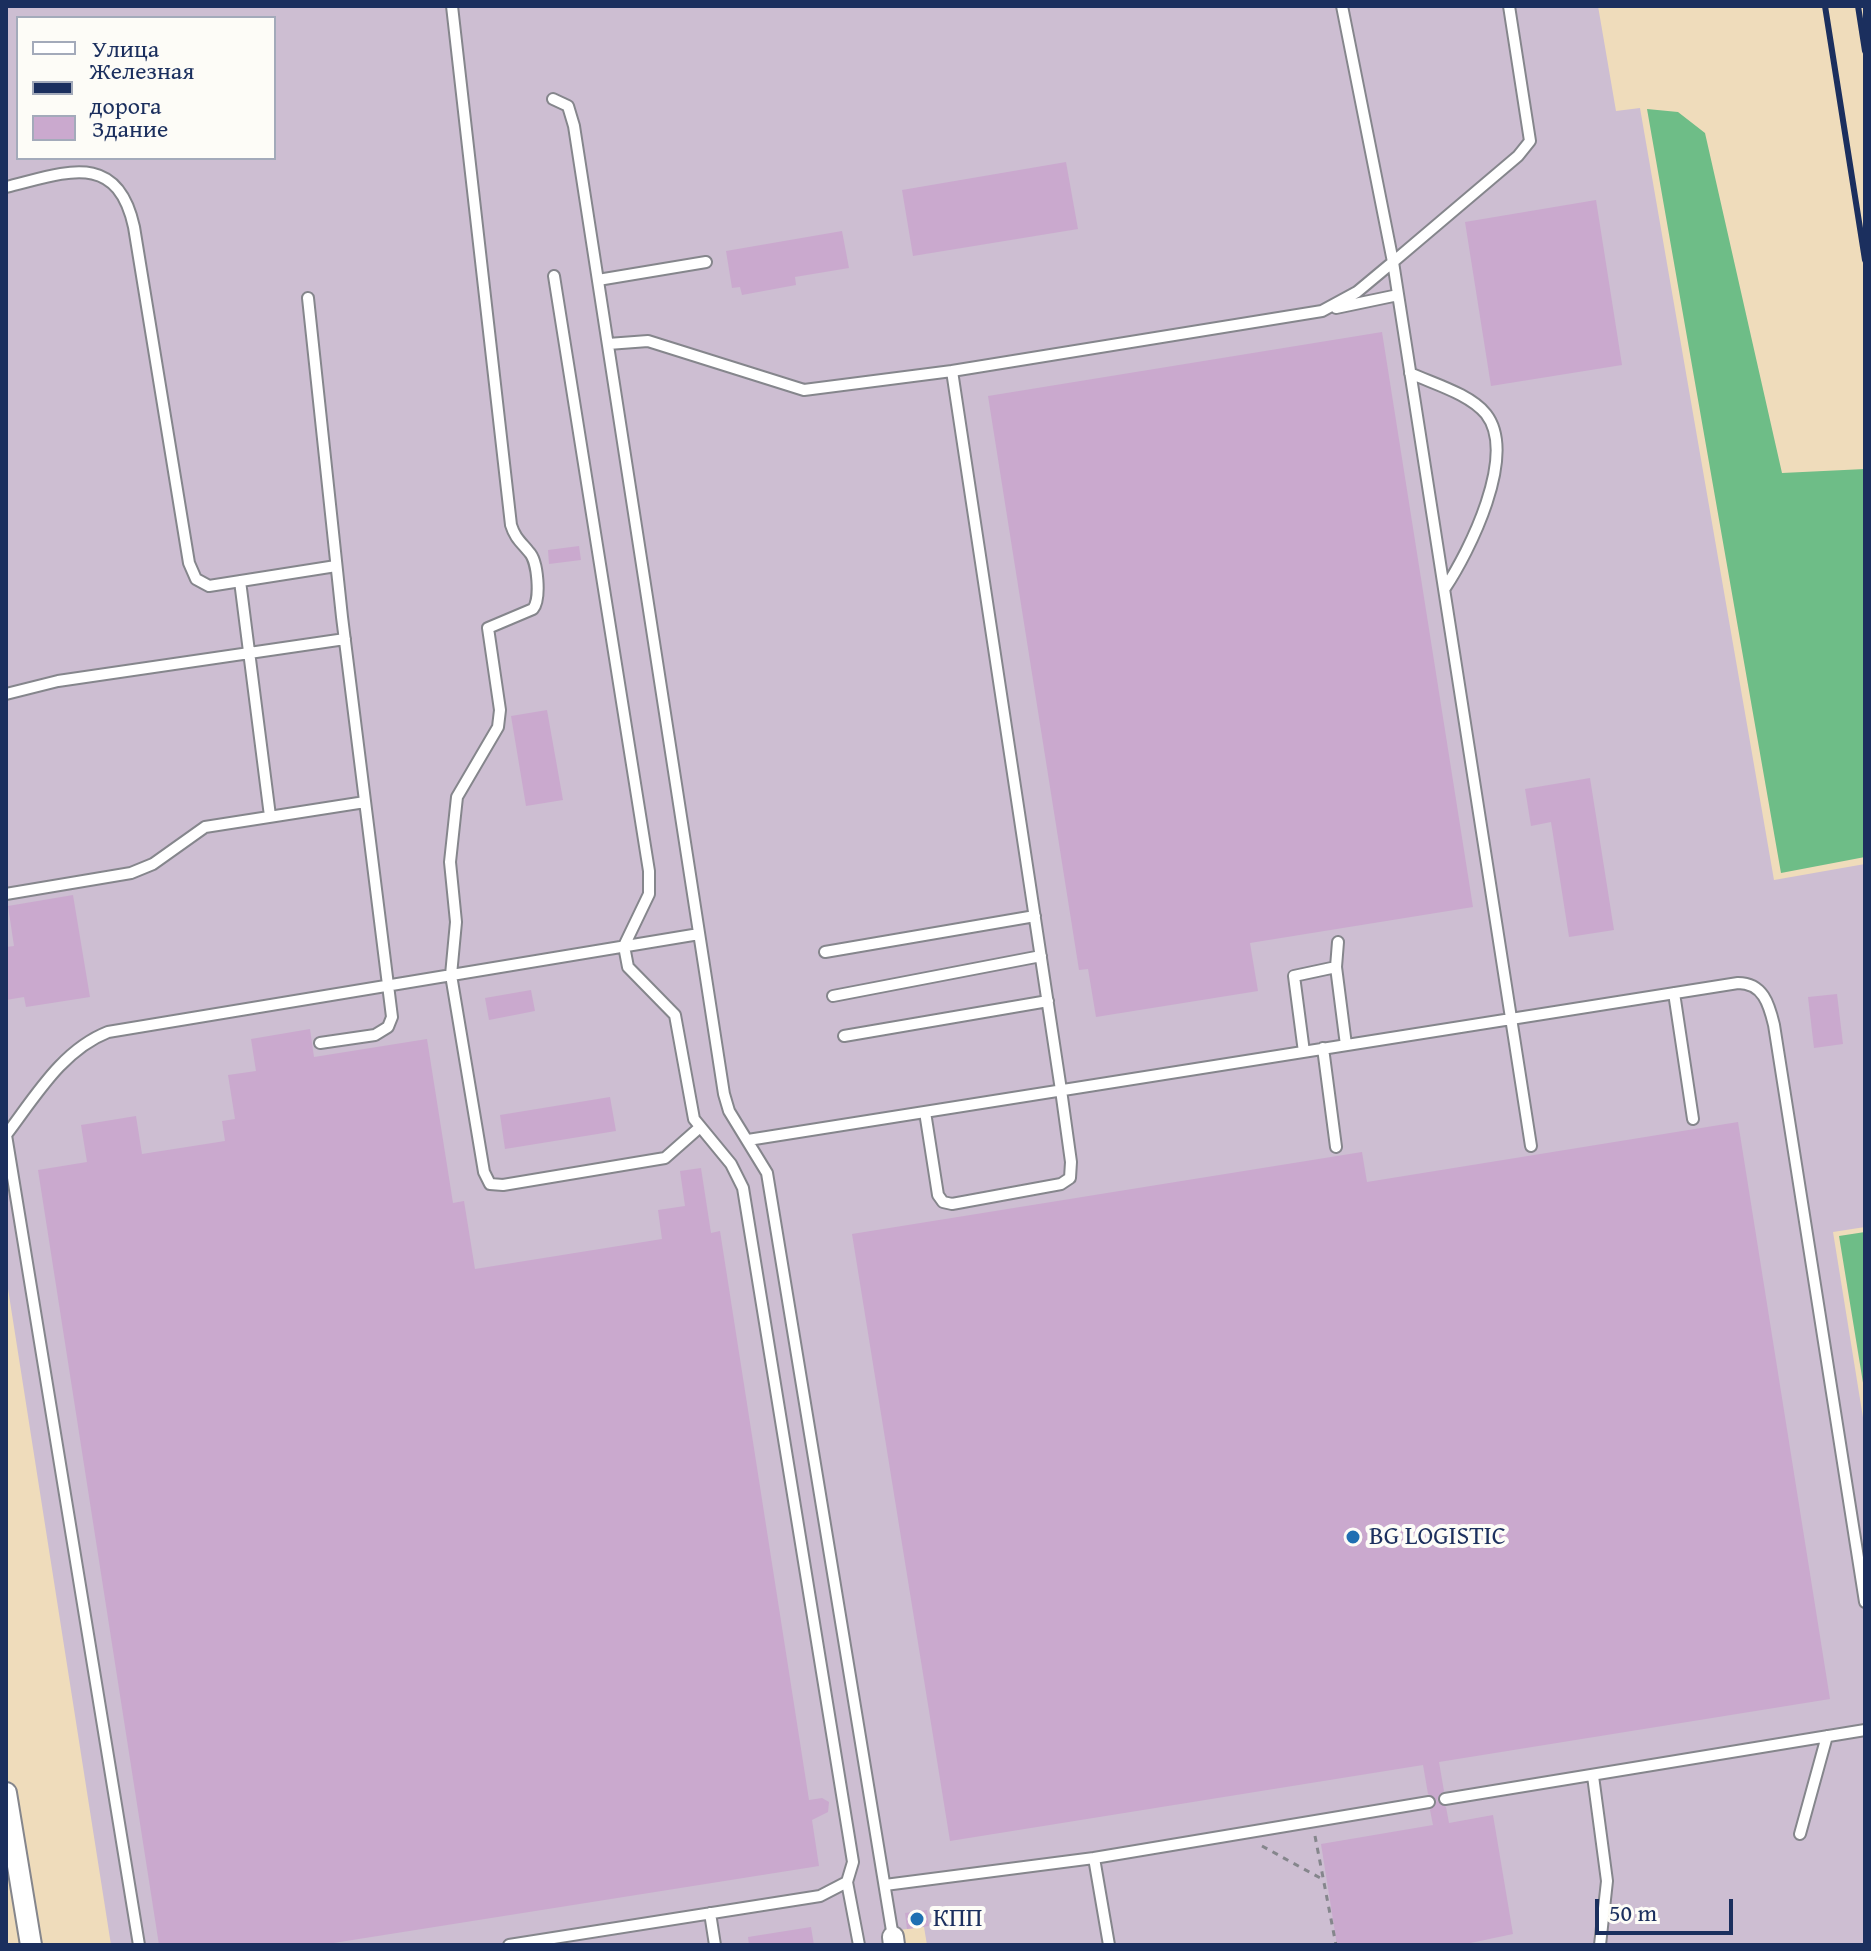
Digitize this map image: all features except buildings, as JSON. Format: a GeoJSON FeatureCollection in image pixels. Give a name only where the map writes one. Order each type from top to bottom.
{"type":"FeatureCollection","features":[{"type":"Feature","properties":{"kind":"street"},"geometry":{"type":"LineString","coordinates":[[6,1793],[31,1945]]}},
{"type":"Feature","properties":{"kind":"lane"},"geometry":{"type":"LineString","coordinates":[[452,6],[511,525],[517,541],[532,554],[538,597],[533,609],[488,628],[500,710],[498,727],[457,797],[450,862],[456,922],[451,947],[451,975],[484,1172],[490,1184],[665,1158],[699,1128]]}},
{"type":"Feature","properties":{"kind":"lane"},"geometry":{"type":"LineString","coordinates":[[1342,6],[1393,262],[1531,1146]]}},
{"type":"Feature","properties":{"kind":"lane"},"geometry":{"type":"LineString","coordinates":[[1322,311],[1357,292],[1518,156],[1530,141],[1509,6]]}},
{"type":"Feature","properties":{"kind":"lane"},"geometry":{"type":"LineString","coordinates":[[553,99],[568,106],[572,115],[724,1094],[729,1111],[767,1173],[894,1941]]}},
{"type":"Feature","properties":{"kind":"lane"},"geometry":{"type":"LineString","coordinates":[[6,187],[67,173],[94,173],[107,177],[125,197],[134,227],[189,563],[196,579],[209,586],[336,566]]}},
{"type":"Feature","properties":{"kind":"lane"},"geometry":{"type":"LineString","coordinates":[[598,280],[706,262]]}},
{"type":"Feature","properties":{"kind":"lane"},"geometry":{"type":"LineString","coordinates":[[554,276],[649,871],[649,894],[624,946],[631,972],[675,1015],[692,1110],[699,1128],[731,1164],[743,1188],[853,1862],[847,1882],[859,1945]]}},
{"type":"Feature","properties":{"kind":"lane"},"geometry":{"type":"LineString","coordinates":[[608,344],[648,341],[804,390],[952,371],[1322,311],[1398,295]]}},
{"type":"Feature","properties":{"kind":"lane"},"geometry":{"type":"LineString","coordinates":[[308,298],[336,566],[392,1017],[388,1027],[375,1035],[320,1043]]}},
{"type":"Feature","properties":{"kind":"lane"},"geometry":{"type":"LineString","coordinates":[[925,1112],[938,1195],[943,1202],[952,1204],[1066,1182],[1072,1173],[952,371]]}},
{"type":"Feature","properties":{"kind":"lane"},"geometry":{"type":"LineString","coordinates":[[1410,373],[1465,398],[1486,413],[1492,424],[1497,448],[1496,463],[1478,523],[1461,564],[1445,588]]}},
{"type":"Feature","properties":{"kind":"lane"},"geometry":{"type":"LineString","coordinates":[[240,581],[270,816]]}},
{"type":"Feature","properties":{"kind":"lane"},"geometry":{"type":"LineString","coordinates":[[6,694],[58,681],[345,639]]}},
{"type":"Feature","properties":{"kind":"lane"},"geometry":{"type":"LineString","coordinates":[[6,894],[131,873],[153,864],[205,827],[365,802]]}},
{"type":"Feature","properties":{"kind":"lane"},"geometry":{"type":"LineString","coordinates":[[825,952],[1035,916]]}},
{"type":"Feature","properties":{"kind":"lane"},"geometry":{"type":"LineString","coordinates":[[139,1945],[6,1134],[58,1068],[99,1036],[699,934]]}},
{"type":"Feature","properties":{"kind":"lane"},"geometry":{"type":"LineString","coordinates":[[1338,942],[1336,967],[1346,1045]]}},
{"type":"Feature","properties":{"kind":"lane"},"geometry":{"type":"LineString","coordinates":[[833,996],[1041,956]]}},
{"type":"Feature","properties":{"kind":"lane"},"geometry":{"type":"LineString","coordinates":[[1304,1052],[1294,976],[1336,967]]}},
{"type":"Feature","properties":{"kind":"lane"},"geometry":{"type":"LineString","coordinates":[[748,1140],[1747,983],[1760,991],[1770,1008],[1865,1602]]}},
{"type":"Feature","properties":{"kind":"lane"},"geometry":{"type":"LineString","coordinates":[[1674,993],[1693,1119]]}},
{"type":"Feature","properties":{"kind":"lane"},"geometry":{"type":"LineString","coordinates":[[844,1036],[1048,1001]]}},
{"type":"Feature","properties":{"kind":"lane"},"geometry":{"type":"LineString","coordinates":[[1323,1048],[1336,1147]]}},
{"type":"Feature","properties":{"kind":"lane"},"geometry":{"type":"LineString","coordinates":[[1445,1799],[1865,1730]]}},
{"type":"Feature","properties":{"kind":"lane"},"geometry":{"type":"LineString","coordinates":[[1800,1834],[1827,1736]]}},
{"type":"Feature","properties":{"kind":"lane"},"geometry":{"type":"LineString","coordinates":[[1593,1776],[1607,1881],[1600,1945]]}},
{"type":"Feature","properties":{"kind":"lane"},"geometry":{"type":"LineString","coordinates":[[885,1885],[1094,1858],[1429,1802]]}},
{"type":"Feature","properties":{"kind":"lane"},"geometry":{"type":"LineString","coordinates":[[1094,1858],[1109,1945]]}},
{"type":"Feature","properties":{"kind":"lane"},"geometry":{"type":"LineString","coordinates":[[509,1945],[820,1896],[847,1882]]}},
{"type":"Feature","properties":{"kind":"lane"},"geometry":{"type":"LineString","coordinates":[[710,1913],[715,1945]]}},
{"type":"Feature","properties":{"kind":"path"},"geometry":{"type":"LineString","coordinates":[[1315,1836],[1336,1945]]}},
{"type":"Feature","properties":{"kind":"path"},"geometry":{"type":"LineString","coordinates":[[1253,1841],[1322,1879]]}},
{"type":"Feature","properties":{"kind":"shaded area"},"geometry":{"type":"Polygon","coordinates":[[[6,6],[1598,6],[1616,111],[1640,108],[1774,880],[1865,864],[1865,1227],[1833,1232],[1865,1430],[1865,1945],[927,1945],[924,1927],[882,1932],[884,1945],[111,1945],[6,1276],[6,6]]]}},
{"type":"Feature","properties":{"kind":"green space"},"geometry":{"type":"Polygon","coordinates":[[[1647,109],[1678,112],[1705,133],[1782,473],[1865,469],[1865,857],[1781,873],[1647,109]]]}},
{"type":"Feature","properties":{"kind":"green space"},"geometry":{"type":"Polygon","coordinates":[[[1865,1232],[1865,1395],[1839,1236],[1865,1232]]]}},
{"type":"Feature","properties":{"kind":"railway"},"geometry":{"type":"LineString","coordinates":[[1825,6],[1865,260]]}},
{"type":"Feature","properties":{"kind":"railway"},"geometry":{"type":"LineString","coordinates":[[1858,6],[1865,51]]}},
{"type":"Feature","properties":{"kind":"place","name":"BG LOGISTIC"},"geometry":{"type":"Point","coordinates":[1353,1537]}},
{"type":"Feature","properties":{"kind":"place","name":"КПП"},"geometry":{"type":"Point","coordinates":[917,1919]}}]}
